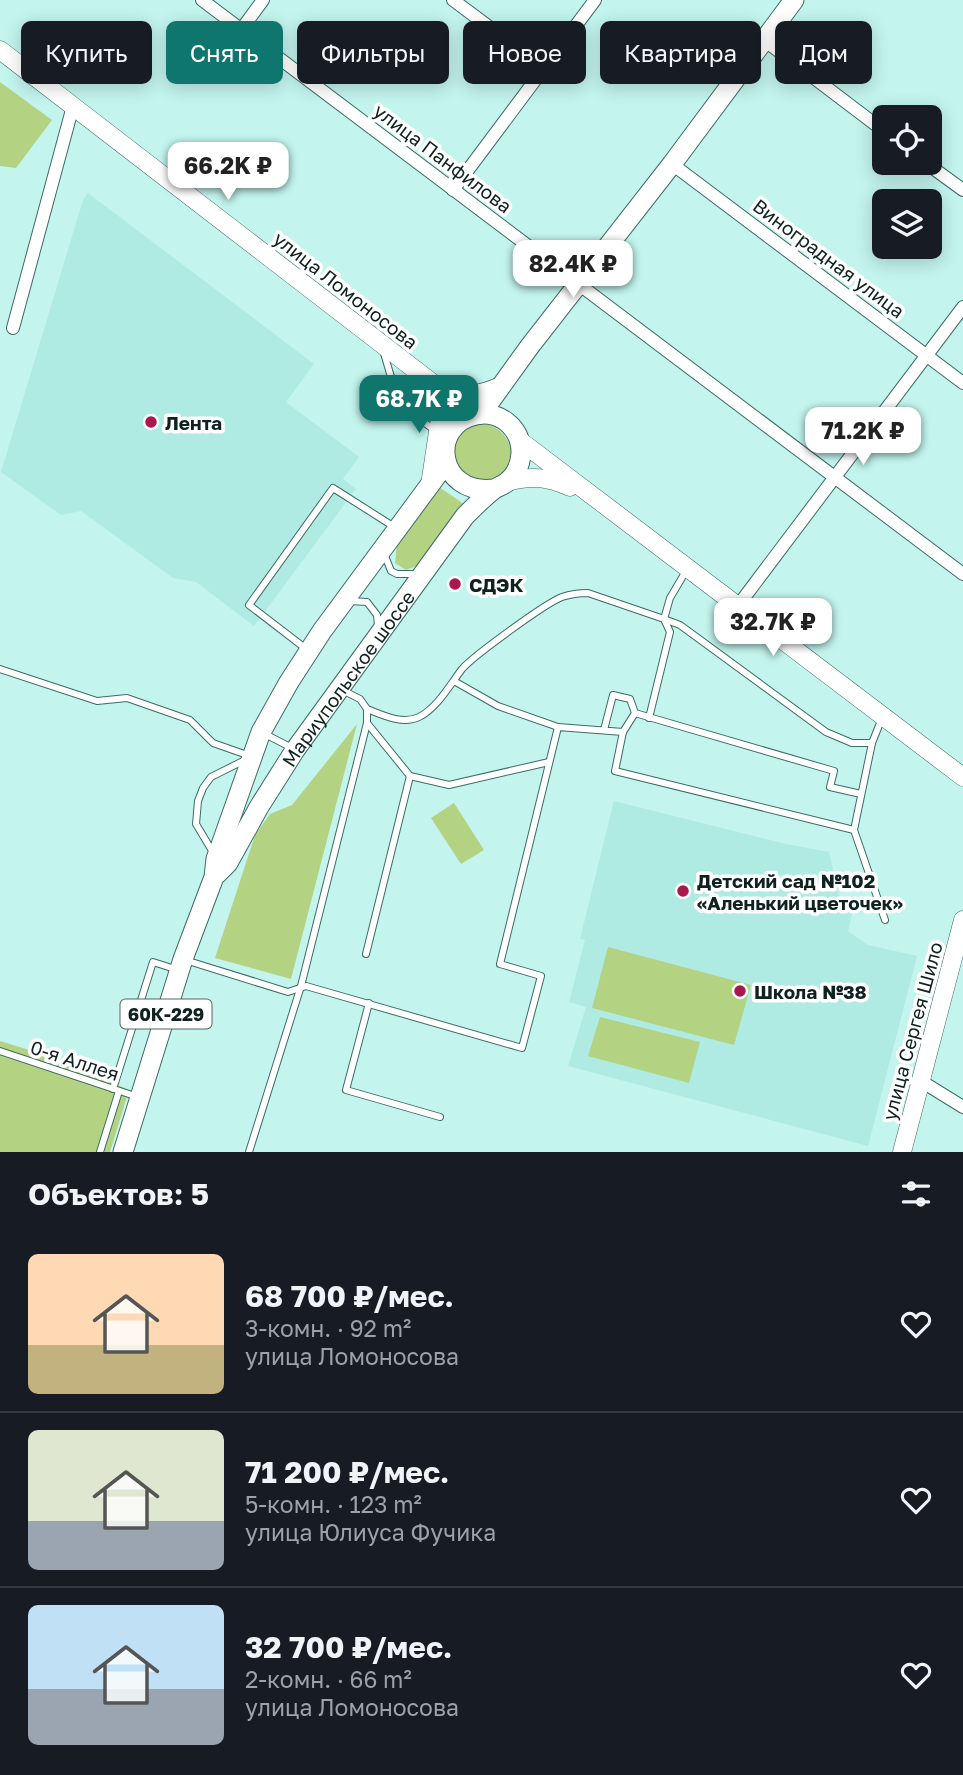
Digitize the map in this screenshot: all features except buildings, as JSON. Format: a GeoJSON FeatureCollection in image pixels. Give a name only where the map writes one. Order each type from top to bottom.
{"type":"FeatureCollection","features":[{"type":"Feature","properties":{"kind":"main road"},"geometry":{"type":"LineString","coordinates":[[530,346],[508,388],[506,402],[508,423],[519,440],[519,466],[501,486],[482,491],[464,485],[451,473],[446,463],[448,437],[457,425],[477,415],[501,387],[530,346],[673,164],[794,0]]}},
{"type":"Feature","properties":{"kind":"main road"},"geometry":{"type":"LineString","coordinates":[[440,397],[478,395],[501,387]]}},
{"type":"Feature","properties":{"kind":"main road"},"geometry":{"type":"LineString","coordinates":[[477,415],[495,416],[508,423]]}},
{"type":"Feature","properties":{"kind":"main road","name":"Мариупольское шоссе"},"geometry":{"type":"LineString","coordinates":[[123,1152],[181,965],[261,732],[309,651],[446,463]]}},
{"type":"Feature","properties":{"kind":"main road","name":"Мариупольское шоссе"},"geometry":{"type":"LineString","coordinates":[[215,868],[228,863],[258,807],[295,750],[465,516],[501,486]]}},
{"type":"Feature","properties":{"kind":"street","name":"улица Панфилова"},"geometry":{"type":"LineString","coordinates":[[202,0],[229,21]]}},
{"type":"Feature","properties":{"kind":"street"},"geometry":{"type":"LineString","coordinates":[[248,21],[263,0]]}},
{"type":"Feature","properties":{"kind":"street"},"geometry":{"type":"LineString","coordinates":[[453,0],[481,21]]}},
{"type":"Feature","properties":{"kind":"street"},"geometry":{"type":"LineString","coordinates":[[579,21],[595,0]]}},
{"type":"Feature","properties":{"kind":"street"},"geometry":{"type":"LineString","coordinates":[[764,40],[872,122]]}},
{"type":"Feature","properties":{"kind":"street","name":"улица Ломоносова"},"geometry":{"type":"LineString","coordinates":[[0,50],[382,345],[440,397],[477,415]]}},
{"type":"Feature","properties":{"kind":"street","name":"улица Панфилова"},"geometry":{"type":"LineString","coordinates":[[283,62],[963,574]]}},
{"type":"Feature","properties":{"kind":"street"},"geometry":{"type":"LineString","coordinates":[[453,190],[532,84]]}},
{"type":"Feature","properties":{"kind":"street"},"geometry":{"type":"LineString","coordinates":[[13,328],[73,106]]}},
{"type":"Feature","properties":{"kind":"street","name":"Виноградная улица"},"geometry":{"type":"LineString","coordinates":[[673,164],[963,383]]}},
{"type":"Feature","properties":{"kind":"street"},"geometry":{"type":"LineString","coordinates":[[942,175],[963,190]]}},
{"type":"Feature","properties":{"kind":"street"},"geometry":{"type":"LineString","coordinates":[[737,607],[963,307]]}},
{"type":"Feature","properties":{"kind":"street"},"geometry":{"type":"LineString","coordinates":[[430,485],[439,433],[440,397]]}},
{"type":"Feature","properties":{"kind":"street"},"geometry":{"type":"LineString","coordinates":[[519,440],[963,777]]}},
{"type":"Feature","properties":{"kind":"street"},"geometry":{"type":"LineString","coordinates":[[501,486],[525,477],[550,479],[607,508]]}},
{"type":"Feature","properties":{"kind":"street","name":"улица Сергея Шило"},"geometry":{"type":"LineString","coordinates":[[902,1152],[959,953],[963,920]]}},
{"type":"Feature","properties":{"kind":"street"},"geometry":{"type":"LineString","coordinates":[[921,1081],[963,1107]]}},
{"type":"Feature","properties":{"kind":"lane"},"geometry":{"type":"LineString","coordinates":[[382,345],[397,403],[439,433]]}},
{"type":"Feature","properties":{"kind":"lane"},"geometry":{"type":"LineString","coordinates":[[391,377],[440,397]]}},
{"type":"Feature","properties":{"kind":"lane"},"geometry":{"type":"LineString","coordinates":[[309,651],[249,605],[333,488],[397,530]]}},
{"type":"Feature","properties":{"kind":"lane"},"geometry":{"type":"LineString","coordinates":[[384,547],[386,562],[391,571],[397,574],[422,574]]}},
{"type":"Feature","properties":{"kind":"lane"},"geometry":{"type":"LineString","coordinates":[[649,718],[670,632],[664,619],[670,598],[687,569]]}},
{"type":"Feature","properties":{"kind":"lane"},"geometry":{"type":"LineString","coordinates":[[340,688],[359,699],[368,709],[390,718],[418,717],[430,708],[464,667],[560,597],[588,593],[680,625],[827,732],[852,743],[872,743]]}},
{"type":"Feature","properties":{"kind":"lane"},"geometry":{"type":"LineString","coordinates":[[344,601],[367,601],[377,615],[378,635]]}},
{"type":"Feature","properties":{"kind":"lane"},"geometry":{"type":"LineString","coordinates":[[0,669],[97,701],[127,698],[177,715],[190,720],[212,743],[252,757]]}},
{"type":"Feature","properties":{"kind":"lane"},"geometry":{"type":"LineString","coordinates":[[454,681],[498,706],[558,727],[623,732]]}},
{"type":"Feature","properties":{"kind":"lane"},"geometry":{"type":"LineString","coordinates":[[604,730],[613,695],[631,699],[635,713],[623,732],[615,771],[854,830]]}},
{"type":"Feature","properties":{"kind":"lane"},"geometry":{"type":"LineString","coordinates":[[249,1152],[302,986],[367,723],[368,709]]}},
{"type":"Feature","properties":{"kind":"lane"},"geometry":{"type":"LineString","coordinates":[[635,713],[834,772],[830,787],[861,794]]}},
{"type":"Feature","properties":{"kind":"lane"},"geometry":{"type":"LineString","coordinates":[[882,716],[872,743],[854,830],[885,920]]}},
{"type":"Feature","properties":{"kind":"lane"},"geometry":{"type":"LineString","coordinates":[[367,723],[410,776],[449,785],[549,762]]}},
{"type":"Feature","properties":{"kind":"lane"},"geometry":{"type":"LineString","coordinates":[[100,1152],[153,962],[181,965],[288,992],[302,986],[522,1048],[541,976],[500,964],[558,727]]}},
{"type":"Feature","properties":{"kind":"lane"},"geometry":{"type":"LineString","coordinates":[[261,732],[295,750]]}},
{"type":"Feature","properties":{"kind":"lane"},"geometry":{"type":"LineString","coordinates":[[215,868],[196,824],[198,801],[211,778],[252,757]]}},
{"type":"Feature","properties":{"kind":"lane"},"geometry":{"type":"LineString","coordinates":[[366,954],[410,776]]}},
{"type":"Feature","properties":{"kind":"lane"},"geometry":{"type":"LineString","coordinates":[[369,1003],[346,1090],[440,1117]]}},
{"type":"Feature","properties":{"kind":"lane","name":"0-я Аллея"},"geometry":{"type":"LineString","coordinates":[[0,1051],[140,1098]]}},
{"type":"Feature","properties":{"kind":"shaded area"},"geometry":{"type":"Polygon","coordinates":[[[88,193],[314,364],[286,402],[359,457],[343,479],[356,489],[254,626],[196,582],[173,578],[81,511],[61,515],[1,472],[83,200],[88,193]]]}},
{"type":"Feature","properties":{"kind":"shaded area","name":"Школа №38"},"geometry":{"type":"Polygon","coordinates":[[[614,801],[786,844],[829,852],[843,911],[852,914],[848,931],[868,945],[917,956],[868,1146],[568,1066],[586,1007],[569,1002],[585,940],[580,939],[614,801]]]}},
{"type":"Feature","properties":{"kind":"green space"},"geometry":{"type":"Polygon","coordinates":[[[0,82],[52,120],[16,168],[0,166],[0,82]]]}},
{"type":"Feature","properties":{"kind":"green space"},"geometry":{"type":"Polygon","coordinates":[[[482,423],[499,430],[509,444],[511,453],[507,469],[499,478],[485,484],[455,470],[454,451],[459,435],[482,423]]]}},
{"type":"Feature","properties":{"kind":"green space"},"geometry":{"type":"Polygon","coordinates":[[[439,487],[464,504],[423,563],[406,570],[395,563],[397,544],[439,487]]]}},
{"type":"Feature","properties":{"kind":"green space"},"geometry":{"type":"Polygon","coordinates":[[[357,724],[291,979],[215,958],[255,835],[270,814],[292,805],[357,724]]]}},
{"type":"Feature","properties":{"kind":"green space"},"geometry":{"type":"Polygon","coordinates":[[[454,803],[484,850],[461,864],[431,818],[454,803]]]}},
{"type":"Feature","properties":{"kind":"green space"},"geometry":{"type":"Polygon","coordinates":[[[608,947],[751,985],[734,1045],[592,1008],[608,947]]]}},
{"type":"Feature","properties":{"kind":"green space"},"geometry":{"type":"Polygon","coordinates":[[[600,1017],[700,1042],[689,1083],[588,1056],[600,1017]]]}},
{"type":"Feature","properties":{"kind":"green space"},"geometry":{"type":"Polygon","coordinates":[[[0,1041],[52,1057],[129,1090],[110,1152],[0,1152],[0,1041]]]}},
{"type":"Feature","properties":{"kind":"place","name":"Лента"},"geometry":{"type":"Point","coordinates":[151,422]}},
{"type":"Feature","properties":{"kind":"place","name":"СДЭК"},"geometry":{"type":"Point","coordinates":[455,584]}},
{"type":"Feature","properties":{"kind":"place","name":"Детский сад №102 «Аленький цветочек»"},"geometry":{"type":"Point","coordinates":[683,891]}},
{"type":"Feature","properties":{"kind":"place","name":"Школа №38"},"geometry":{"type":"Point","coordinates":[740,991]}}]}
